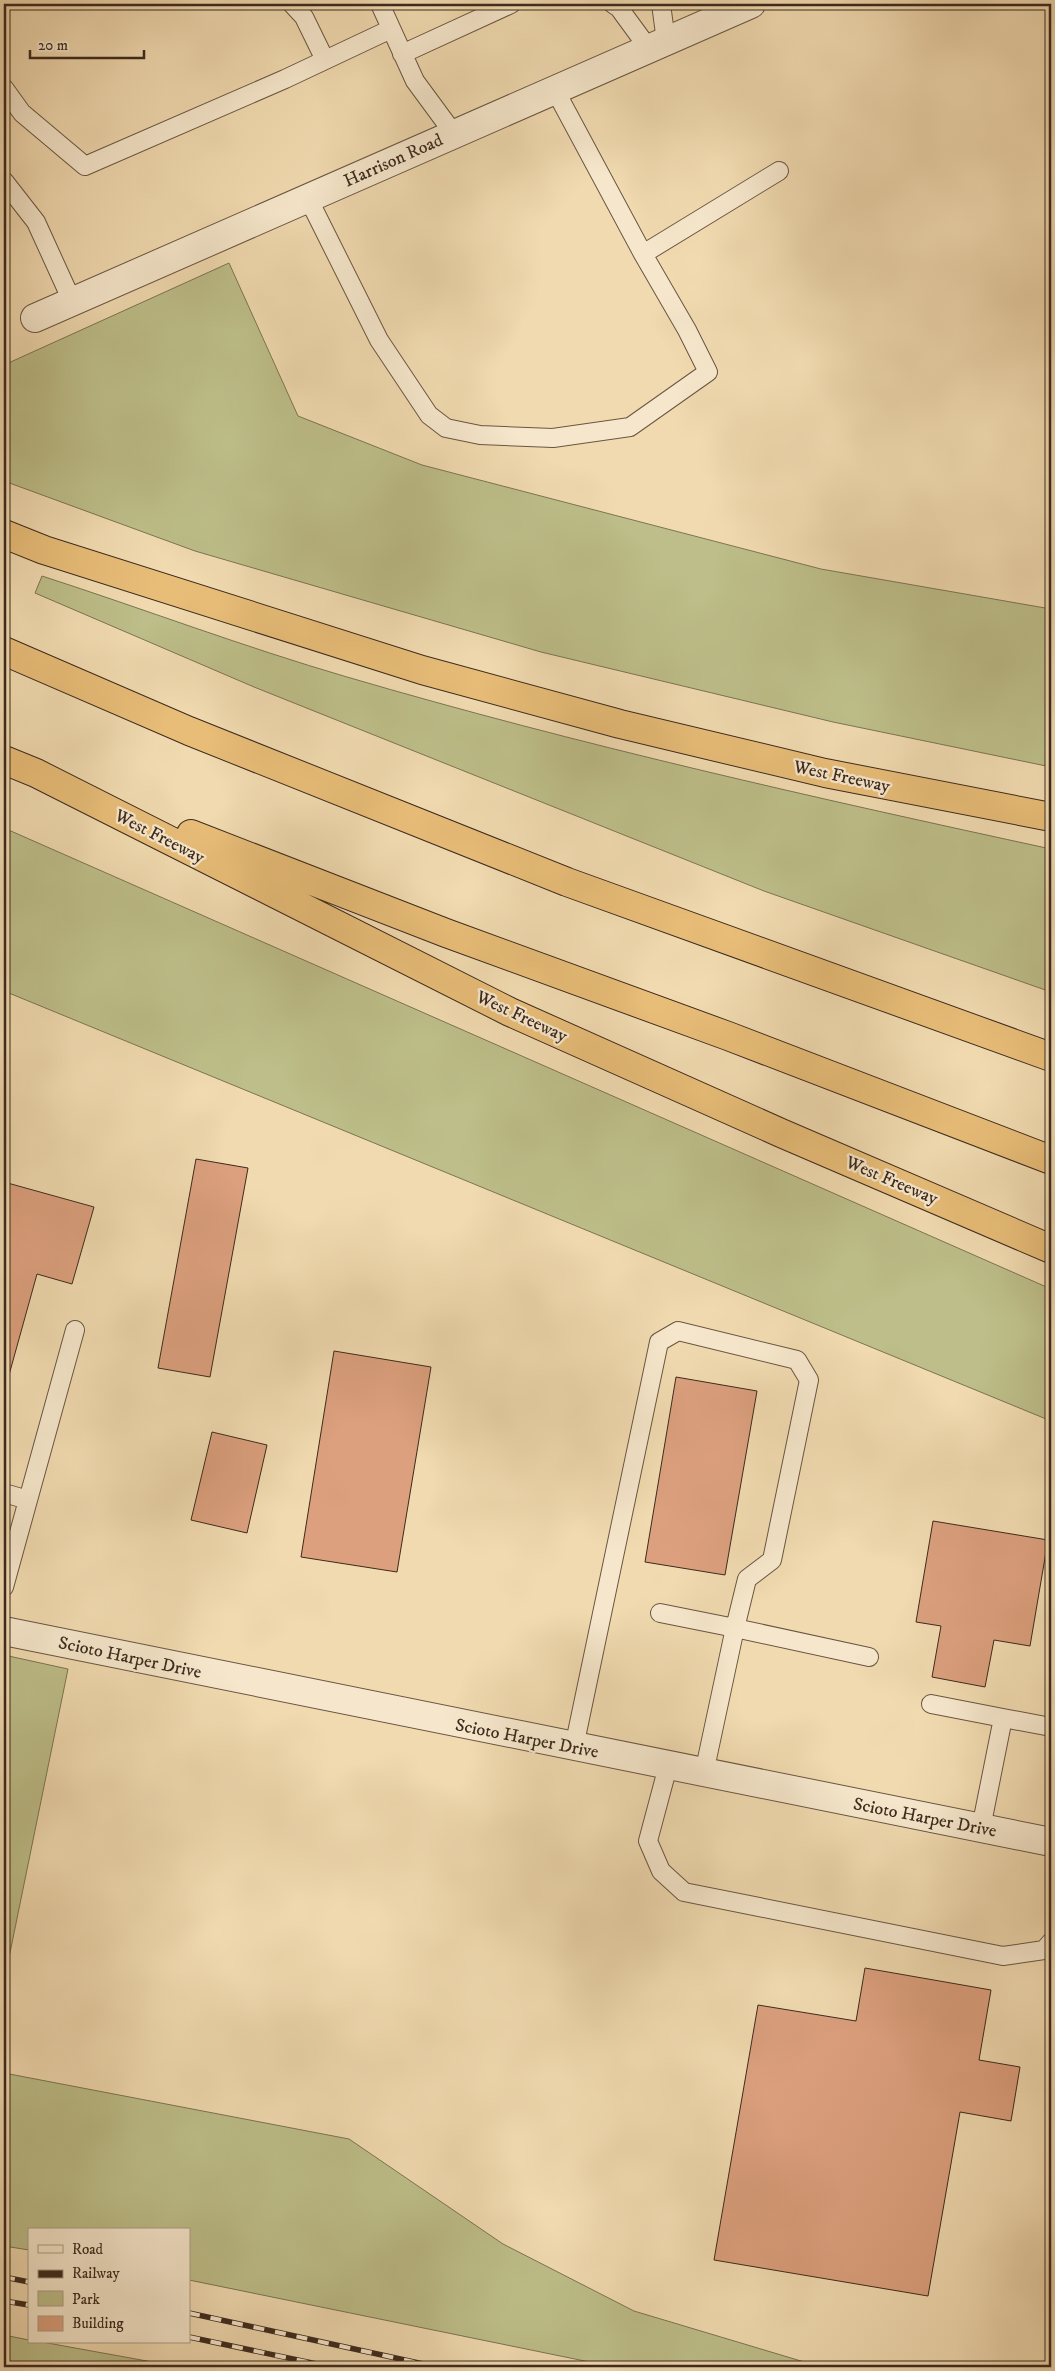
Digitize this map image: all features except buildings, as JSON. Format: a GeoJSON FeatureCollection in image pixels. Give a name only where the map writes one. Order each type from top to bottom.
{"type":"FeatureCollection","features":[{"type":"Feature","properties":{"kind":"highway","name":"West Freeway"},"geometry":{"type":"LineString","coordinates":[[4,534],[44,550],[422,670],[620,724],[825,773],[1051,817]]}},
{"type":"Feature","properties":{"kind":"highway"},"geometry":{"type":"LineString","coordinates":[[4,651],[189,731],[567,882],[1051,1057]]}},
{"type":"Feature","properties":{"kind":"highway","name":"West Freeway"},"geometry":{"type":"LineString","coordinates":[[4,760],[36,773],[510,1012],[781,1133],[1051,1249]]}},
{"type":"Feature","properties":{"kind":"highway"},"geometry":{"type":"LineString","coordinates":[[36,773],[446,933],[728,1036],[1051,1160]]}},
{"type":"Feature","properties":{"kind":"street","name":"Harrison Road"},"geometry":{"type":"LineString","coordinates":[[35,318],[751,4]]}},
{"type":"Feature","properties":{"kind":"street","name":"Scioto Harper Drive"},"geometry":{"type":"LineString","coordinates":[[4,1631],[1051,1842]]}},
{"type":"Feature","properties":{"kind":"lane"},"geometry":{"type":"LineString","coordinates":[[292,4],[304,17],[325,60]]}},
{"type":"Feature","properties":{"kind":"lane"},"geometry":{"type":"LineString","coordinates":[[380,4],[415,81],[454,134]]}},
{"type":"Feature","properties":{"kind":"lane"},"geometry":{"type":"LineString","coordinates":[[402,54],[511,4]]}},
{"type":"Feature","properties":{"kind":"lane"},"geometry":{"type":"LineString","coordinates":[[613,4],[657,45]]}},
{"type":"Feature","properties":{"kind":"lane"},"geometry":{"type":"LineString","coordinates":[[657,45],[662,4]]}},
{"type":"Feature","properties":{"kind":"lane"},"geometry":{"type":"LineString","coordinates":[[4,88],[22,113],[85,166],[325,60],[391,28]]}},
{"type":"Feature","properties":{"kind":"lane"},"geometry":{"type":"LineString","coordinates":[[308,198],[380,340],[429,415],[446,428],[480,435],[553,438],[630,427],[708,372],[687,330],[643,254],[554,90]]}},
{"type":"Feature","properties":{"kind":"lane"},"geometry":{"type":"LineString","coordinates":[[643,254],[779,171]]}},
{"type":"Feature","properties":{"kind":"lane"},"geometry":{"type":"LineString","coordinates":[[4,181],[36,222],[72,301]]}},
{"type":"Feature","properties":{"kind":"lane"},"geometry":{"type":"LineString","coordinates":[[4,1587],[75,1330]]}},
{"type":"Feature","properties":{"kind":"lane"},"geometry":{"type":"LineString","coordinates":[[574,1747],[659,1342],[678,1331],[797,1360],[809,1380],[772,1560],[747,1579],[704,1773]]}},
{"type":"Feature","properties":{"kind":"lane"},"geometry":{"type":"LineString","coordinates":[[4,1493],[28,1500]]}},
{"type":"Feature","properties":{"kind":"lane"},"geometry":{"type":"LineString","coordinates":[[660,1612],[869,1656]]}},
{"type":"Feature","properties":{"kind":"lane"},"geometry":{"type":"LineString","coordinates":[[931,1704],[1051,1727]]}},
{"type":"Feature","properties":{"kind":"lane"},"geometry":{"type":"LineString","coordinates":[[981,1828],[1003,1718]]}},
{"type":"Feature","properties":{"kind":"lane"},"geometry":{"type":"LineString","coordinates":[[668,1766],[648,1841],[662,1872],[684,1892],[1003,1956],[1044,1950],[1051,1942]]}},
{"type":"Feature","properties":{"kind":"green space"},"geometry":{"type":"Polygon","coordinates":[[[229,263],[298,416],[422,465],[821,569],[1051,609],[1051,767],[833,722],[541,652],[195,551],[4,481],[4,365],[229,263]]]}},
{"type":"Feature","properties":{"kind":"green space"},"geometry":{"type":"Polygon","coordinates":[[[42,576],[270,653],[434,702],[609,748],[1051,849],[1051,992],[764,891],[254,687],[35,593],[42,576]]]}},
{"type":"Feature","properties":{"kind":"green space"},"geometry":{"type":"Polygon","coordinates":[[[4,828],[1051,1289],[1051,1421],[4,991],[4,828]]]}},
{"type":"Feature","properties":{"kind":"green space"},"geometry":{"type":"Polygon","coordinates":[[[4,1655],[68,1669],[4,1982],[4,1655]]]}},
{"type":"Feature","properties":{"kind":"green space"},"geometry":{"type":"Polygon","coordinates":[[[4,2073],[349,2139],[503,2244],[634,2311],[821,2367],[614,2367],[190,2280],[190,2228],[28,2228],[28,2250],[4,2246],[4,2073]]]}},
{"type":"Feature","properties":{"kind":"green space"},"geometry":{"type":"Polygon","coordinates":[[[4,2335],[28,2340],[28,2344],[53,2344],[180,2367],[36,2367],[4,2362],[4,2335]]]}},
{"type":"Feature","properties":{"kind":"railway"},"geometry":{"type":"LineString","coordinates":[[4,2277],[28,2282]]}},
{"type":"Feature","properties":{"kind":"railway"},"geometry":{"type":"LineString","coordinates":[[4,2301],[28,2305]]}},
{"type":"Feature","properties":{"kind":"railway"},"geometry":{"type":"LineString","coordinates":[[190,2313],[437,2367]]}},
{"type":"Feature","properties":{"kind":"railway"},"geometry":{"type":"LineString","coordinates":[[190,2337],[331,2367]]}}]}
